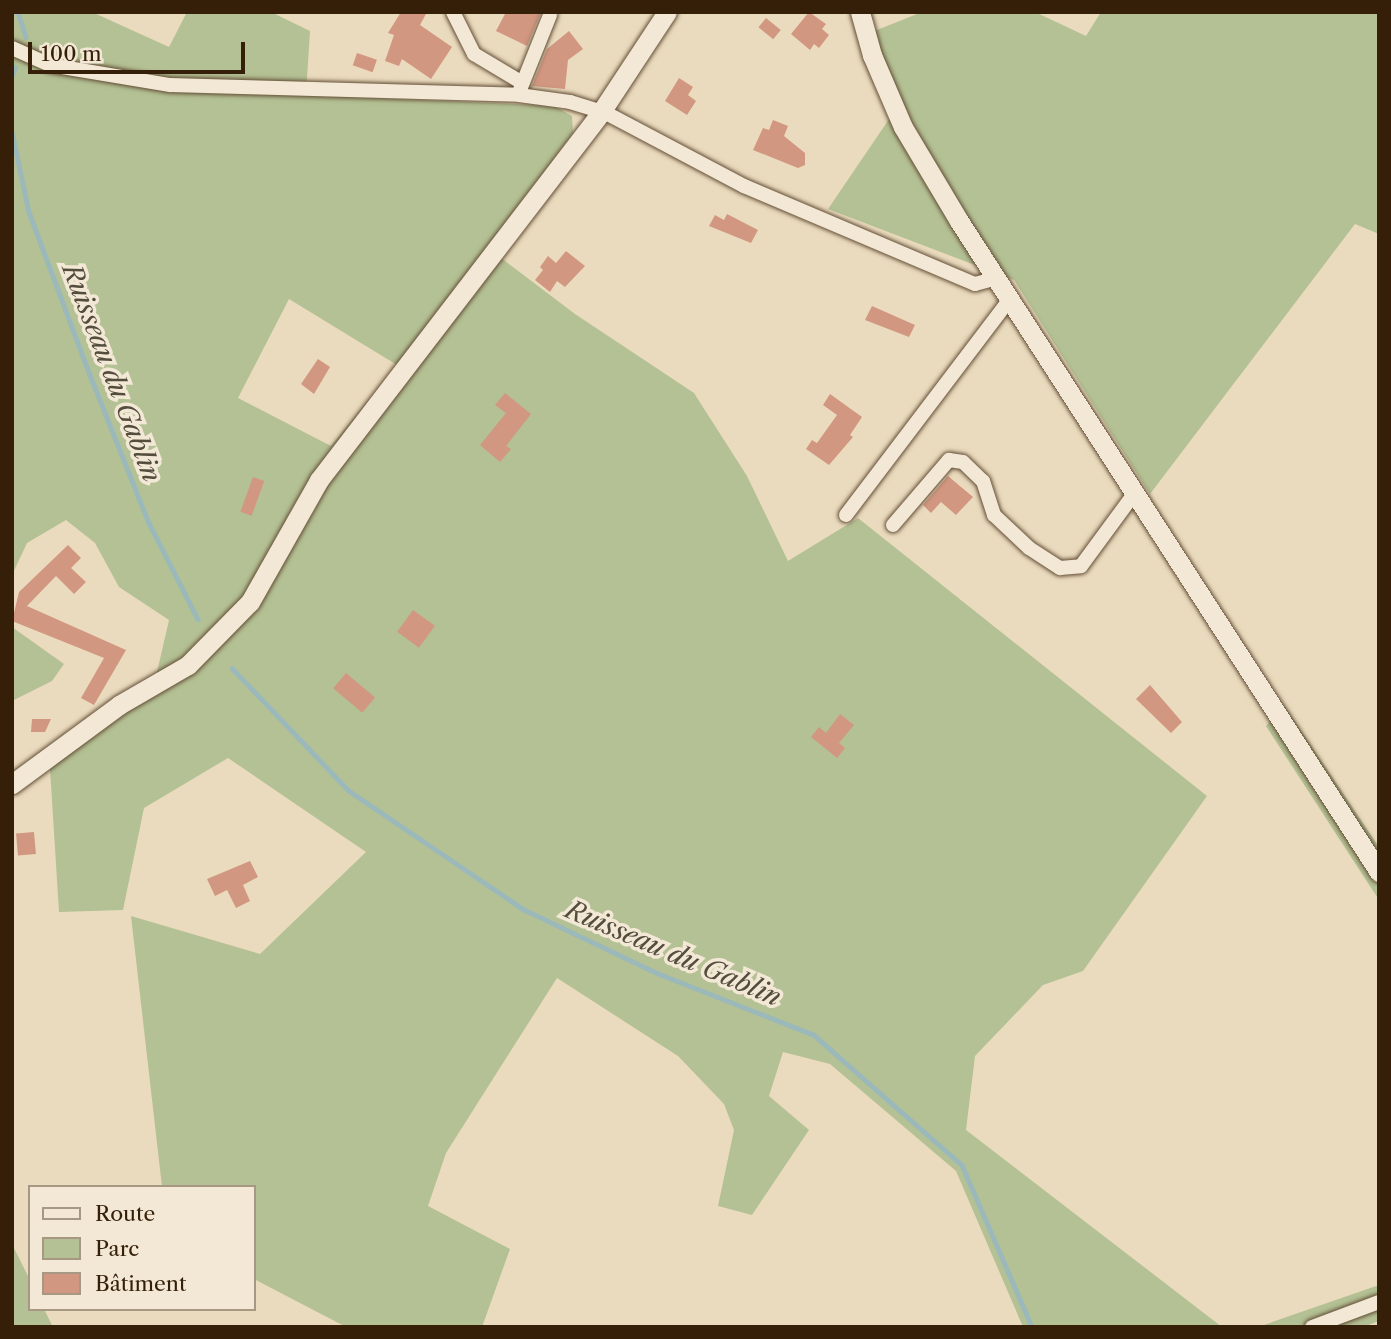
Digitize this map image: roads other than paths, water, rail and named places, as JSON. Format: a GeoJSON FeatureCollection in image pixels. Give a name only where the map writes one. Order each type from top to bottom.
{"type":"FeatureCollection","features":[{"type":"Feature","properties":{"kind":"street"},"geometry":{"type":"LineString","coordinates":[[453,12],[474,54],[520,88]]}},
{"type":"Feature","properties":{"kind":"street"},"geometry":{"type":"LineString","coordinates":[[12,784],[119,705],[188,665],[250,602],[319,480],[601,112],[667,12]]}},
{"type":"Feature","properties":{"kind":"street"},"geometry":{"type":"LineString","coordinates":[[860,12],[872,55],[903,127],[1010,299],[1379,872]]}},
{"type":"Feature","properties":{"kind":"street"},"geometry":{"type":"LineString","coordinates":[[520,88],[550,15]]}},
{"type":"Feature","properties":{"kind":"street"},"geometry":{"type":"LineString","coordinates":[[12,48],[50,65],[170,86],[520,88],[601,112],[744,186],[975,284],[997,278]]}},
{"type":"Feature","properties":{"kind":"street"},"geometry":{"type":"LineString","coordinates":[[846,515],[1010,299]]}},
{"type":"Feature","properties":{"kind":"street"},"geometry":{"type":"LineString","coordinates":[[893,525],[949,460],[963,462],[983,481],[994,514],[1029,548],[1060,568],[1081,566],[1136,491]]}},
{"type":"Feature","properties":{"kind":"street"},"geometry":{"type":"LineString","coordinates":[[1312,1327],[1379,1301]]}},
{"type":"Feature","properties":{"kind":"waterway","name":"Ruisseau du Gablin"},"geometry":{"type":"LineString","coordinates":[[18,12],[26,37]]}},
{"type":"Feature","properties":{"kind":"waterway","name":"Ruisseau du Gablin"},"geometry":{"type":"LineString","coordinates":[[12,75],[15,68]]}},
{"type":"Feature","properties":{"kind":"waterway","name":"Ruisseau du Gablin"},"geometry":{"type":"LineString","coordinates":[[12,132],[29,212],[90,375],[149,523],[198,619]]}},
{"type":"Feature","properties":{"kind":"waterway","name":"Ruisseau du Gablin"},"geometry":{"type":"LineString","coordinates":[[232,668],[348,790],[523,909],[657,973],[814,1035],[962,1165],[1032,1327]]}}]}
